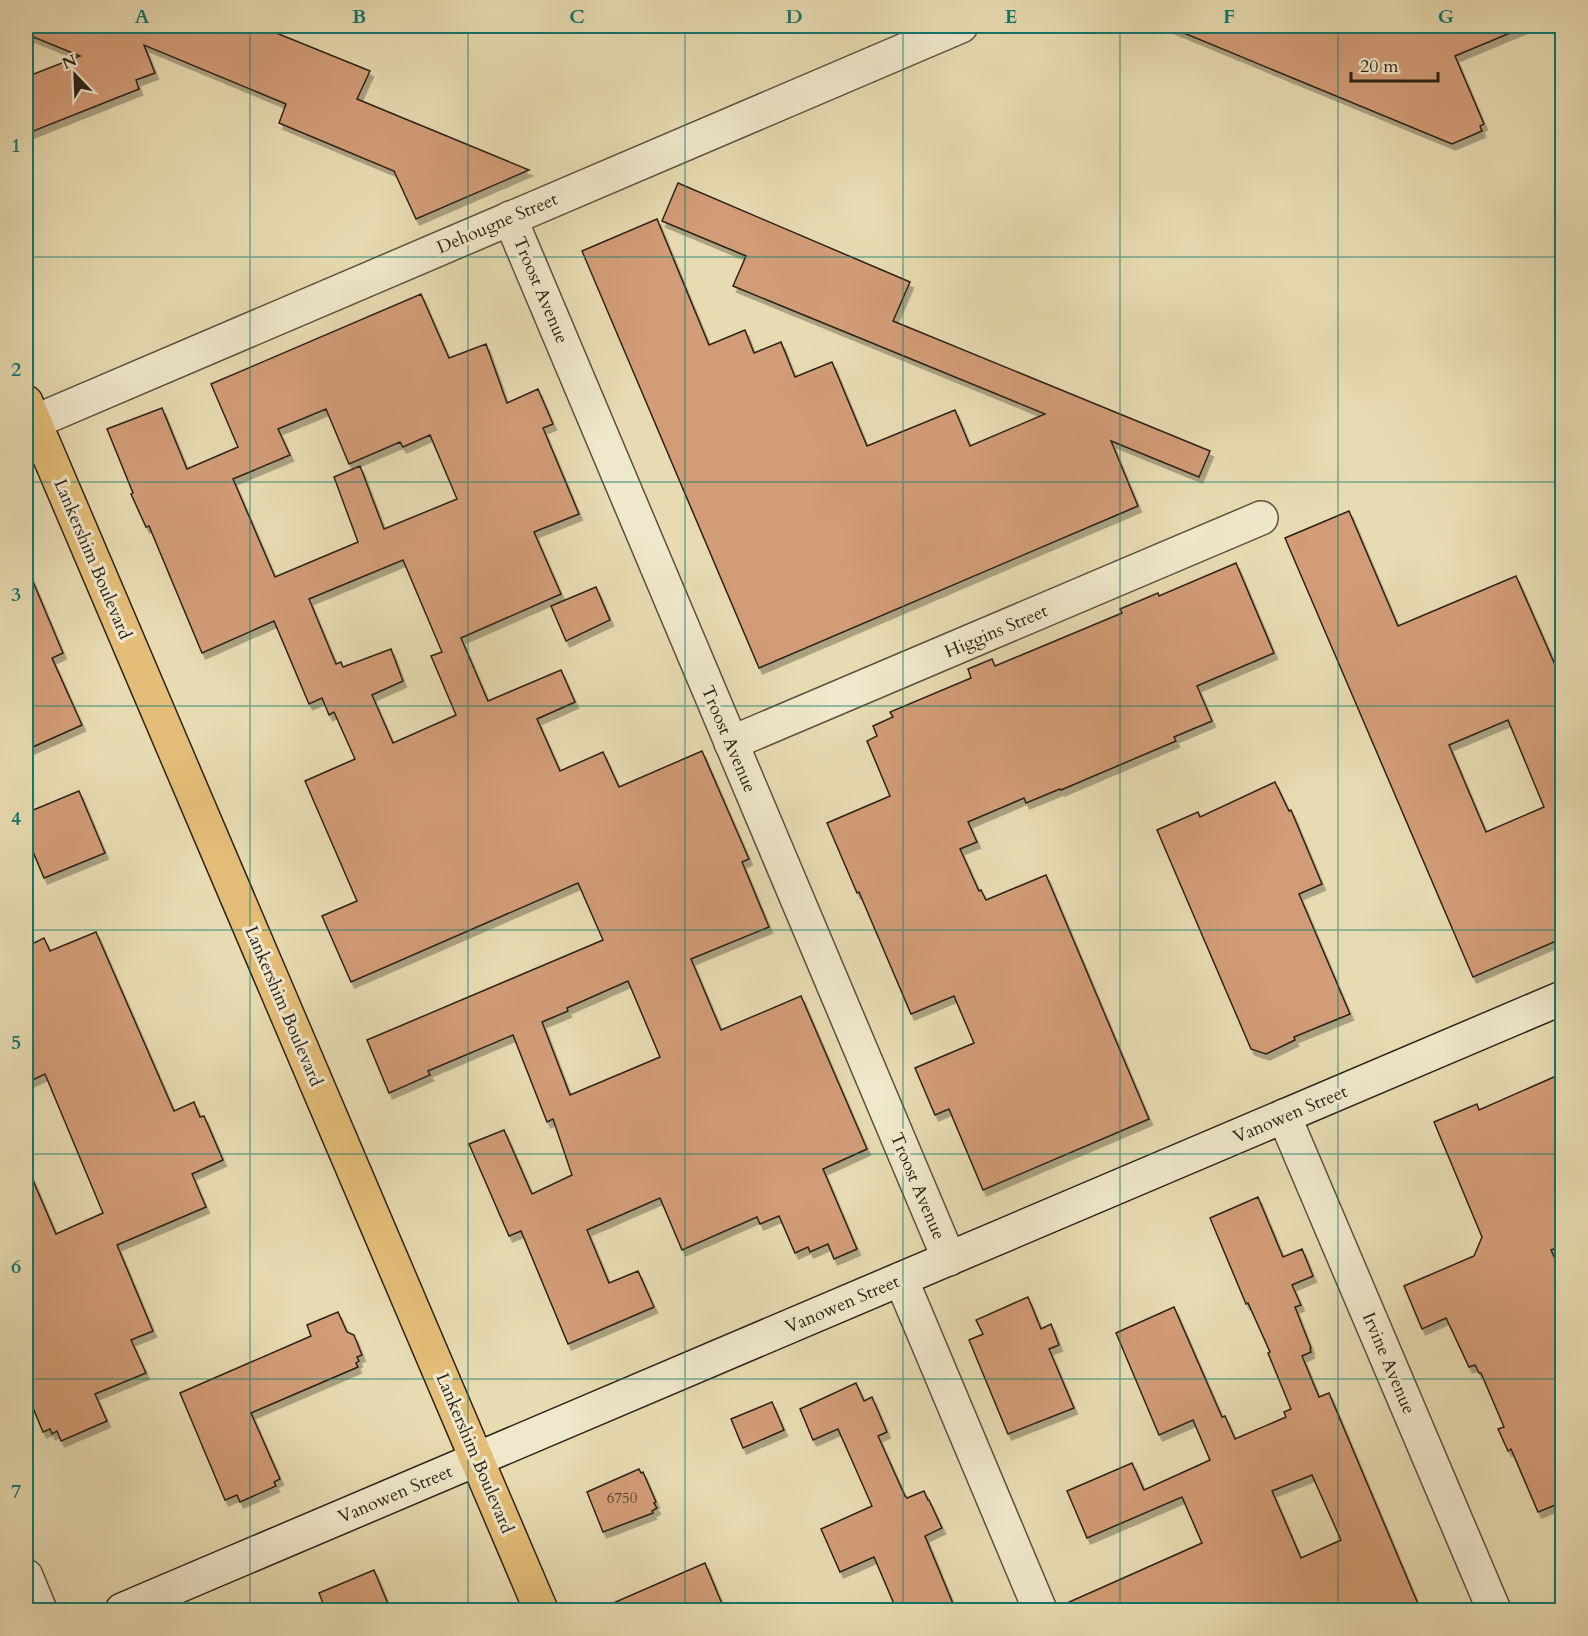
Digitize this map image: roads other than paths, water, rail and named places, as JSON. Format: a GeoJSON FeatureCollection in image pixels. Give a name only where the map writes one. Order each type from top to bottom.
{"type":"FeatureCollection","features":[{"type":"Feature","properties":{"kind":"main road","name":"Lankershim Boulevard"},"geometry":{"type":"LineString","coordinates":[[30,412],[541,1611]]}},
{"type":"Feature","properties":{"kind":"street","name":"Dehougne Street"},"geometry":{"type":"LineString","coordinates":[[30,412],[510,218],[961,26]]}},
{"type":"Feature","properties":{"kind":"street","name":"Troost Avenue"},"geometry":{"type":"LineString","coordinates":[[510,218],[949,1259]]}},
{"type":"Feature","properties":{"kind":"street","name":"Higgins Street"},"geometry":{"type":"LineString","coordinates":[[730,743],[1261,519]]}},
{"type":"Feature","properties":{"kind":"street","name":"Vanowen Street"},"geometry":{"type":"LineString","coordinates":[[122,1611],[1563,998]]}},
{"type":"Feature","properties":{"kind":"street","name":"Irvine Avenue"},"geometry":{"type":"LineString","coordinates":[[1284,1116],[1494,1611]]}},
{"type":"Feature","properties":{"kind":"street"},"geometry":{"type":"LineString","coordinates":[[901,1279],[1040,1611]]}},
{"type":"Feature","properties":{"kind":"street"},"geometry":{"type":"LineString","coordinates":[[26,1575],[40,1611]]}}]}
